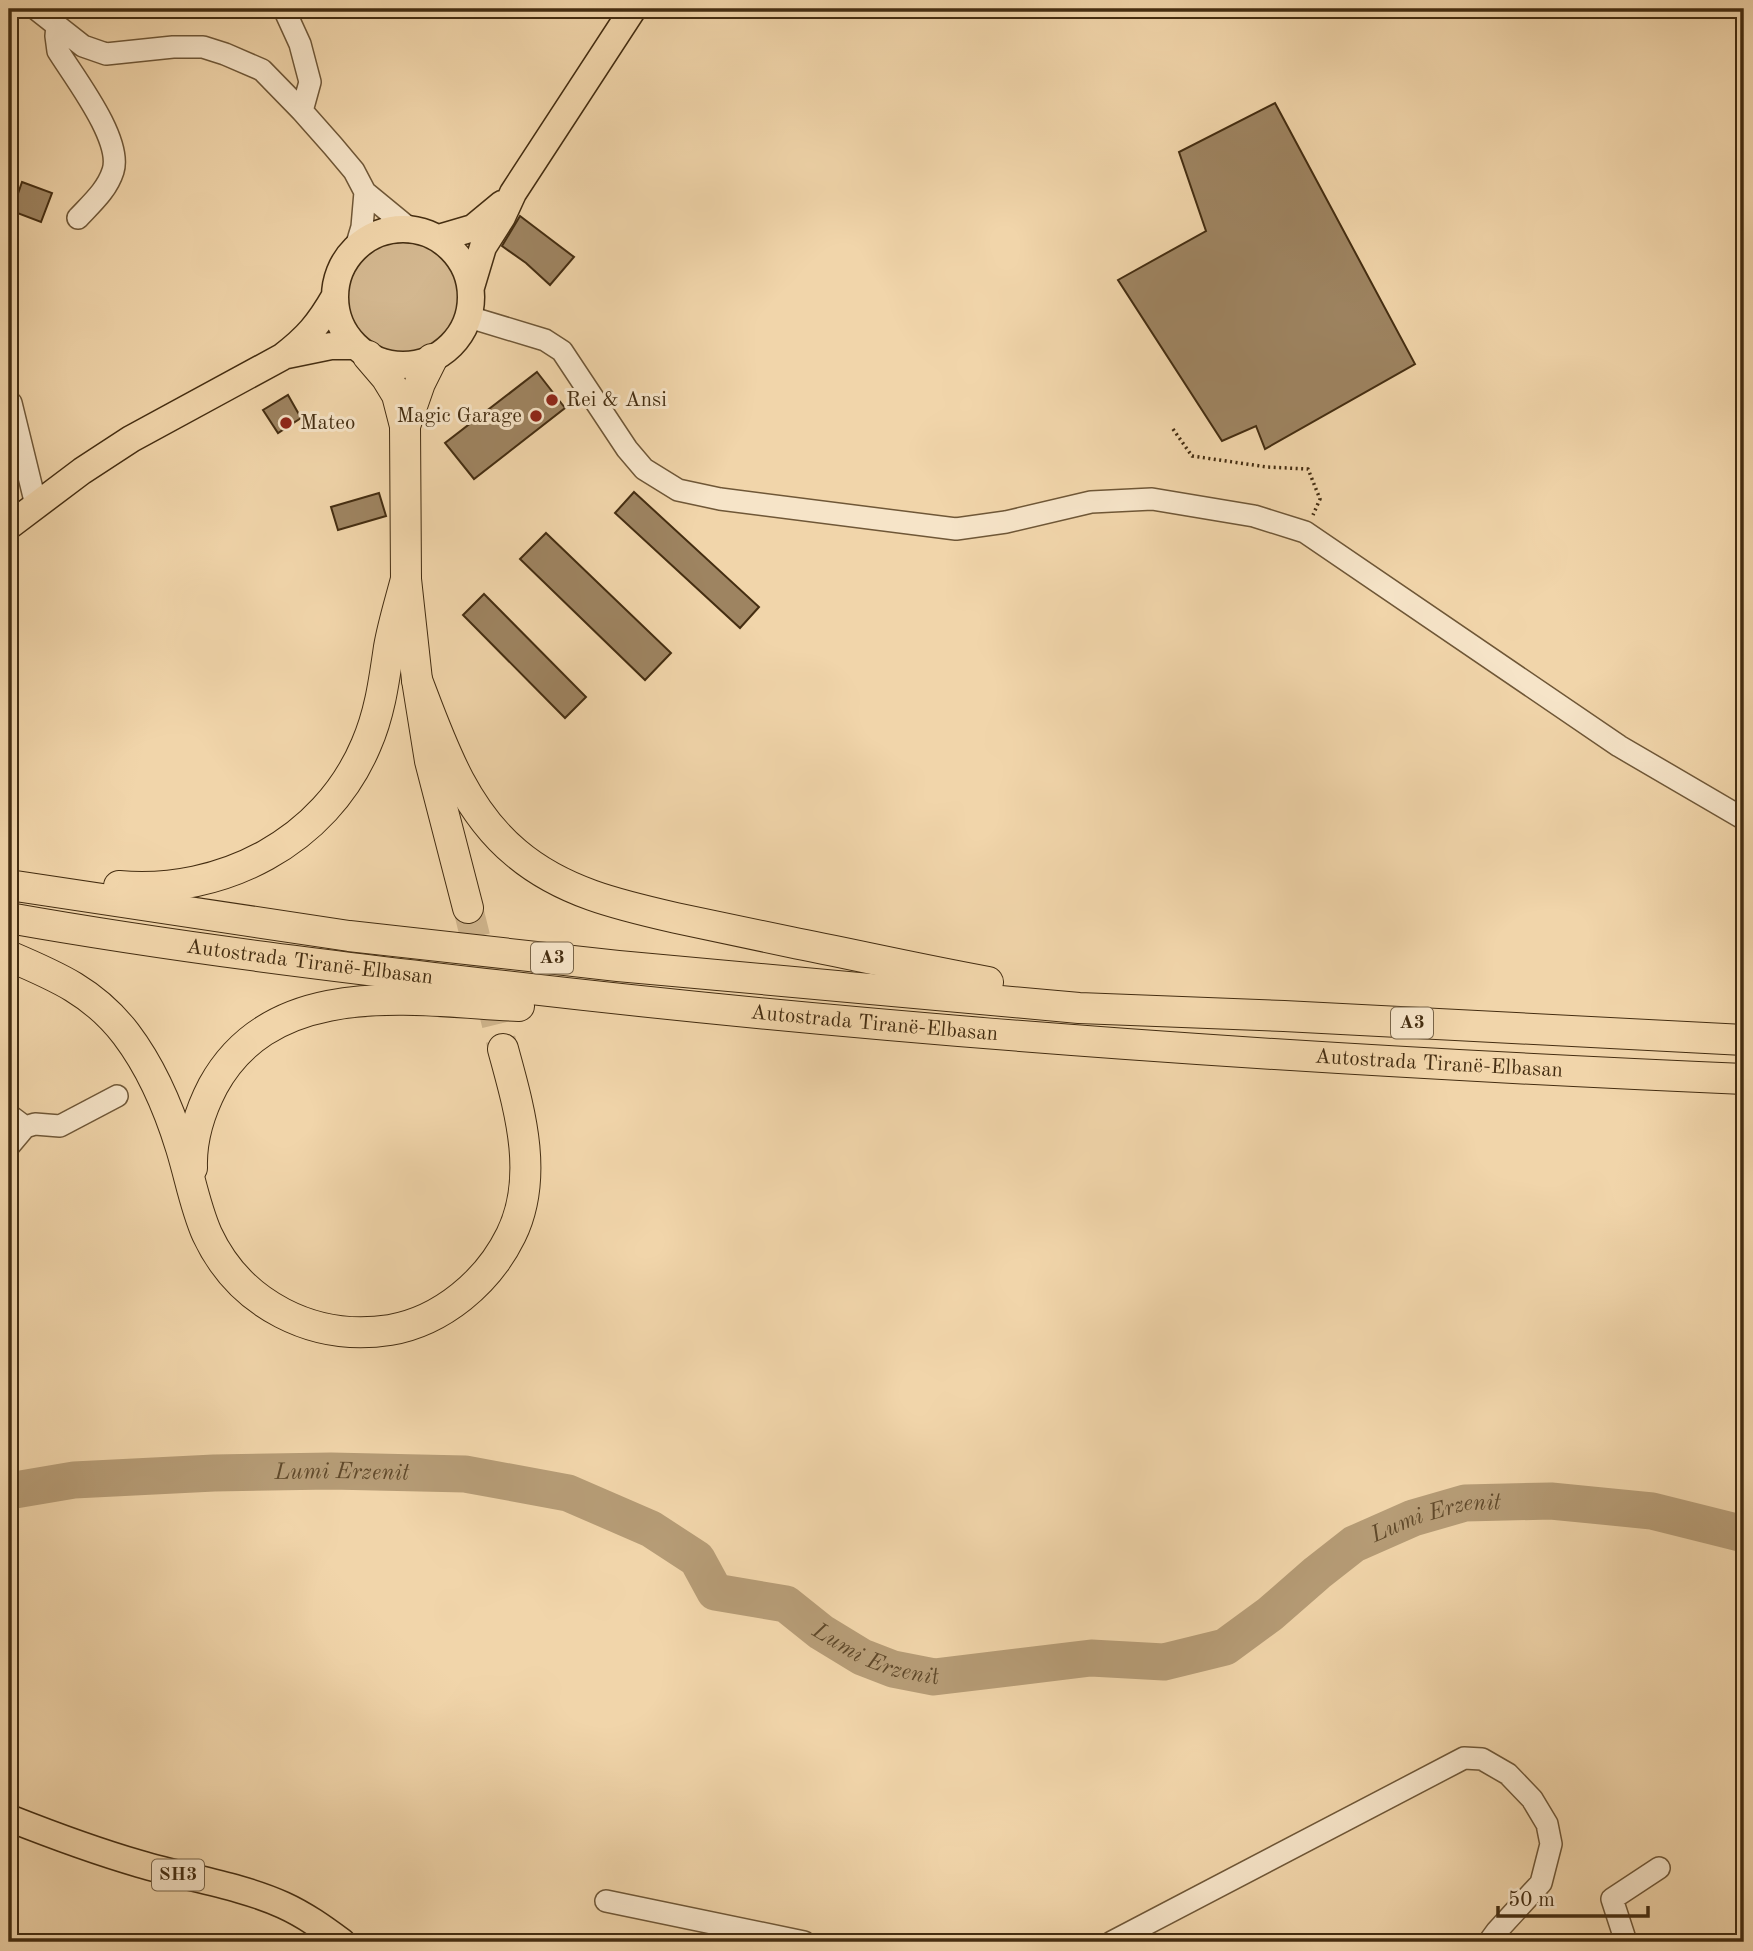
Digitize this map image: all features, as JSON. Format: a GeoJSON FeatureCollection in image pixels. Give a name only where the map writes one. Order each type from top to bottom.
{"type":"FeatureCollection","features":[{"type":"Feature","properties":{"kind":"highway"},"geometry":{"type":"LineString","coordinates":[[362,351],[386,377],[397,395],[405,426],[406,579],[417,680],[430,761],[468,908]]}},
{"type":"Feature","properties":{"kind":"highway"},"geometry":{"type":"LineString","coordinates":[[405,426],[420,383],[432,359]]}},
{"type":"Feature","properties":{"kind":"highway","name":"A3"},"geometry":{"type":"LineString","coordinates":[[18,887],[45,876],[122,887],[153,888],[208,880],[279,850],[301,832],[340,792],[366,745],[385,681],[389,646],[406,579]]}},
{"type":"Feature","properties":{"kind":"highway"},"geometry":{"type":"LineString","coordinates":[[417,680],[450,764],[471,802],[514,852],[541,873],[572,889],[611,903],[948,975],[1058,989],[1079,1008]]}},
{"type":"Feature","properties":{"kind":"highway","name":"Autostrada Tiranë-Elbasan"},"geometry":{"type":"LineString","coordinates":[[18,887],[349,936],[618,965],[1079,1008],[1284,1016],[1744,1041]]}},
{"type":"Feature","properties":{"kind":"highway","name":"Autostrada Tiranë-Elbasan"},"geometry":{"type":"LineString","coordinates":[[9,918],[348,968],[863,1023],[1509,1069],[1744,1079]]}},
{"type":"Feature","properties":{"kind":"highway"},"geometry":{"type":"LineString","coordinates":[[9,956],[59,977],[83,993],[105,1009],[127,1036],[144,1062],[172,1120],[208,1235],[231,1273],[244,1287],[281,1314],[301,1323],[350,1333],[397,1329],[434,1314],[467,1292],[485,1274],[507,1242],[520,1207],[525,1179],[523,1133],[503,1049]]}},
{"type":"Feature","properties":{"kind":"highway"},"geometry":{"type":"LineString","coordinates":[[195,1196],[193,1147],[197,1123],[206,1099],[229,1061],[254,1039],[285,1019],[324,1005],[357,1000],[467,1003],[607,1013],[628,1000]]}},
{"type":"Feature","properties":{"kind":"main road"},"geometry":{"type":"LineString","coordinates":[[471,286],[483,247],[513,193],[633,9]]}},
{"type":"Feature","properties":{"kind":"main road"},"geometry":{"type":"LineString","coordinates":[[439,238],[473,228],[513,193]]}},
{"type":"Feature","properties":{"kind":"main road"},"geometry":{"type":"LineString","coordinates":[[9,526],[82,471],[131,439],[282,357],[303,341],[316,327],[335,296],[341,270],[356,247],[380,232],[410,229],[439,238],[461,258],[471,286],[469,317],[454,343],[432,359],[405,366],[392,365],[362,351],[331,346],[282,357]]}},
{"type":"Feature","properties":{"kind":"main road"},"geometry":{"type":"LineString","coordinates":[[335,296],[340,324],[362,351]]}},
{"type":"Feature","properties":{"kind":"main road","name":"SH3"},"geometry":{"type":"LineString","coordinates":[[9,1818],[84,1847],[194,1880],[251,1893],[283,1905],[313,1921],[342,1942]]}},
{"type":"Feature","properties":{"kind":"street"},"geometry":{"type":"LineString","coordinates":[[36,9],[83,46],[106,54],[203,47],[262,70],[354,171],[365,192],[410,229]]}},
{"type":"Feature","properties":{"kind":"street"},"geometry":{"type":"LineString","coordinates":[[284,9],[300,44],[310,82],[302,111]]}},
{"type":"Feature","properties":{"kind":"street"},"geometry":{"type":"LineString","coordinates":[[57,25],[55,36],[58,51],[93,108],[115,154],[114,169],[104,190],[78,218]]}},
{"type":"Feature","properties":{"kind":"street"},"geometry":{"type":"LineString","coordinates":[[356,247],[362,227],[365,192]]}},
{"type":"Feature","properties":{"kind":"street"},"geometry":{"type":"LineString","coordinates":[[469,317],[545,340],[562,351],[627,449],[644,469],[678,491],[720,499],[956,529],[1006,523],[1091,502],[1152,499],[1254,516],[1305,532],[1619,746],[1744,820]]}},
{"type":"Feature","properties":{"kind":"street"},"geometry":{"type":"LineString","coordinates":[[10,403],[36,505]]}},
{"type":"Feature","properties":{"kind":"street"},"geometry":{"type":"LineString","coordinates":[[9,1146],[17,1121],[60,1126],[117,1096]]}},
{"type":"Feature","properties":{"kind":"street"},"geometry":{"type":"LineString","coordinates":[[1112,1942],[1465,1758],[1482,1759],[1508,1774],[1532,1799],[1547,1824],[1551,1844],[1541,1883],[1489,1942]]}},
{"type":"Feature","properties":{"kind":"street"},"geometry":{"type":"LineString","coordinates":[[1626,1942],[1612,1899],[1659,1868]]}},
{"type":"Feature","properties":{"kind":"street"},"geometry":{"type":"LineString","coordinates":[[606,1901],[804,1942]]}},
{"type":"Feature","properties":{"kind":"path"},"geometry":{"type":"LineString","coordinates":[[1172,429],[1192,456],[1268,467],[1308,469],[1320,499],[1305,532]]}},
{"type":"Feature","properties":{"kind":"shaded area"},"geometry":{"type":"Polygon","coordinates":[[[404,241],[425,245],[444,257],[456,276],[460,297],[456,318],[444,337],[425,349],[404,353],[383,349],[364,337],[352,318],[348,297],[352,276],[364,257],[383,245],[404,241]]]}},
{"type":"Feature","properties":{"kind":"building"},"geometry":{"type":"Polygon","coordinates":[[[1275,103],[1415,364],[1265,449],[1256,426],[1222,441],[1118,280],[1206,231],[1179,152],[1275,103]]]}},
{"type":"Feature","properties":{"kind":"building"},"geometry":{"type":"Polygon","coordinates":[[[22,182],[52,193],[41,222],[12,211],[22,182]]]}},
{"type":"Feature","properties":{"kind":"building"},"geometry":{"type":"Polygon","coordinates":[[[520,216],[574,257],[550,285],[502,246],[520,216]]]}},
{"type":"Feature","properties":{"kind":"building"},"geometry":{"type":"Polygon","coordinates":[[[537,372],[565,408],[474,479],[445,443],[537,372]]]}},
{"type":"Feature","properties":{"kind":"building"},"geometry":{"type":"Polygon","coordinates":[[[288,395],[301,418],[278,433],[263,410],[288,395]]]}},
{"type":"Feature","properties":{"kind":"building"},"geometry":{"type":"Polygon","coordinates":[[[634,492],[759,607],[740,628],[615,513],[634,492]]]}},
{"type":"Feature","properties":{"kind":"building"},"geometry":{"type":"Polygon","coordinates":[[[379,493],[386,516],[338,530],[331,507],[379,493]]]}},
{"type":"Feature","properties":{"kind":"building"},"geometry":{"type":"Polygon","coordinates":[[[546,533],[671,653],[645,680],[520,559],[546,533]]]}},
{"type":"Feature","properties":{"kind":"building"},"geometry":{"type":"Polygon","coordinates":[[[484,594],[586,697],[565,718],[463,615],[484,594]]]}},
{"type":"Feature","properties":{"kind":"waterway","name":"Lumi Erzenit"},"geometry":{"type":"LineString","coordinates":[[9,1491],[74,1480],[331,1471],[465,1474],[568,1493],[651,1529],[697,1559],[715,1592],[786,1604],[821,1632],[862,1657],[893,1669],[934,1677],[1091,1658],[1164,1662],[1225,1647],[1270,1614],[1354,1544],[1413,1518],[1465,1503],[1551,1501],[1652,1511],[1744,1534]]}},
{"type":"Feature","properties":{"kind":"tunnel"},"geometry":{"type":"LineString","coordinates":[[468,908],[503,1049]]}},
{"type":"Feature","properties":{"kind":"place","name":"Rei & Ansi"},"geometry":{"type":"Point","coordinates":[552,400]}},
{"type":"Feature","properties":{"kind":"place","name":"Magic Garage"},"geometry":{"type":"Point","coordinates":[536,416]}},
{"type":"Feature","properties":{"kind":"place","name":"Mateo"},"geometry":{"type":"Point","coordinates":[286,423]}}]}
